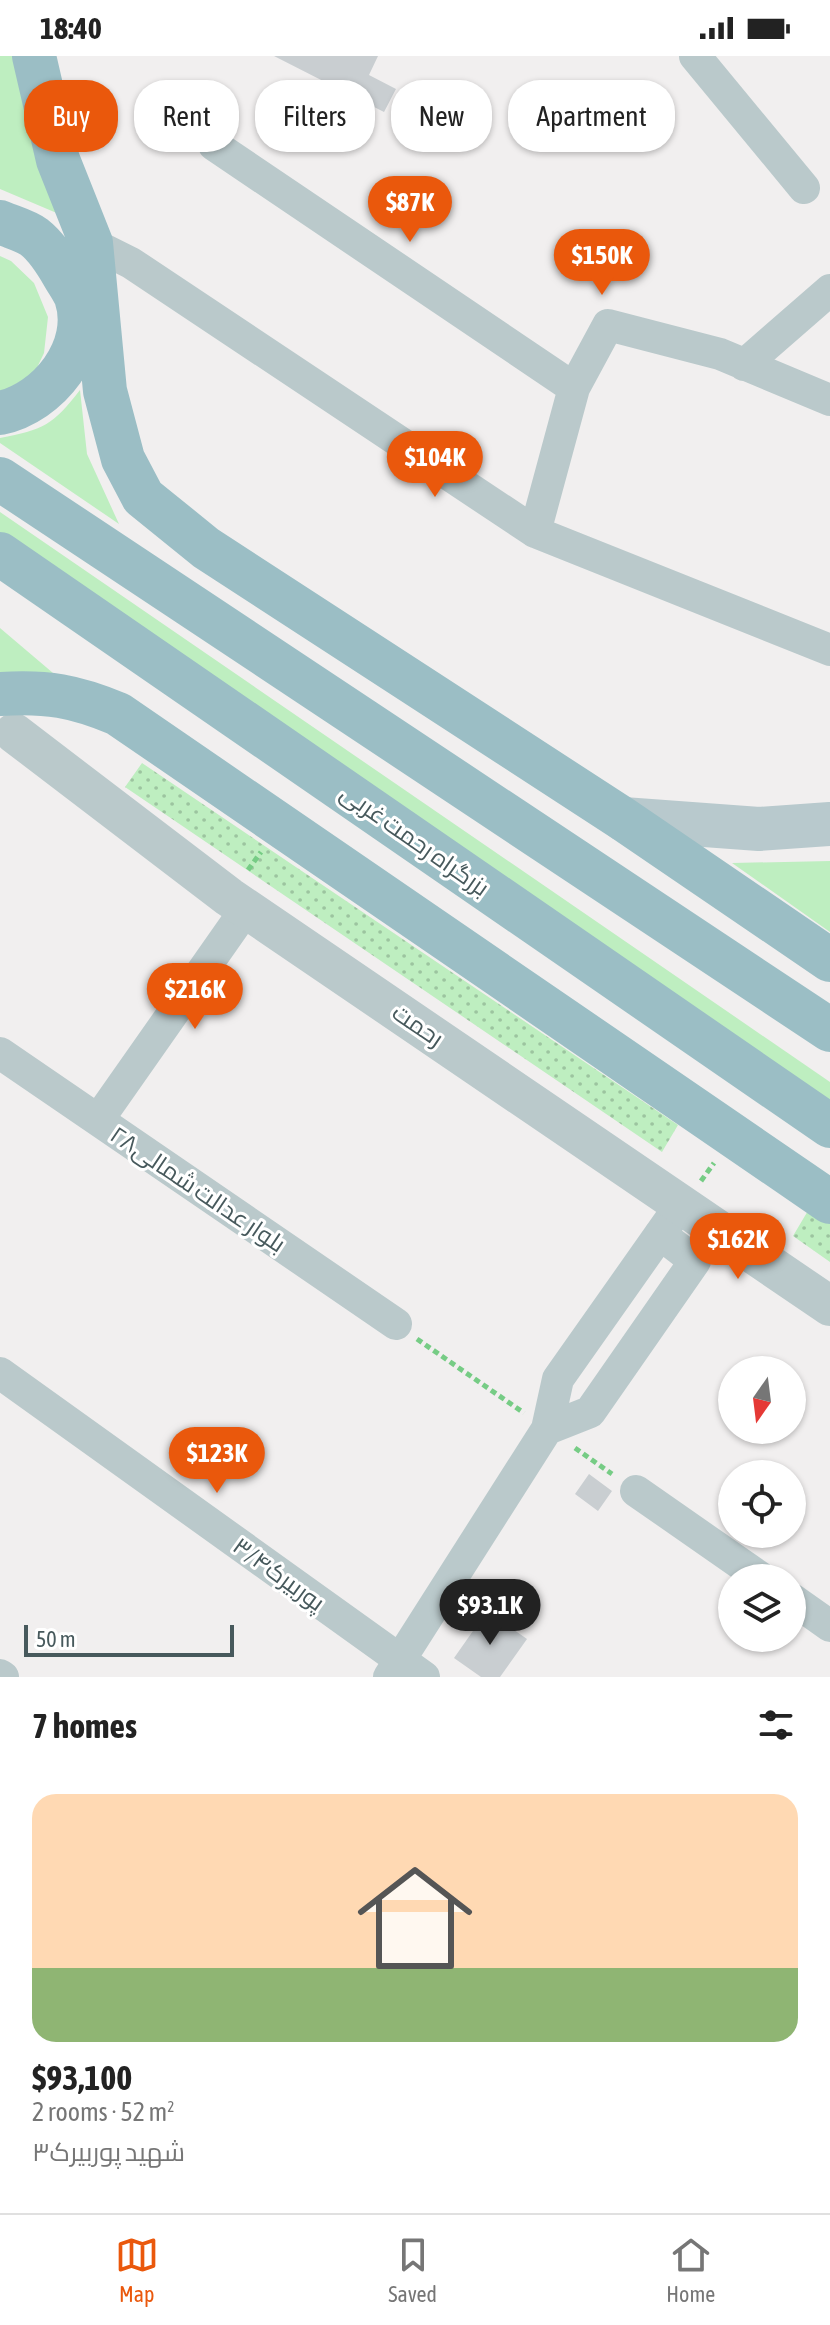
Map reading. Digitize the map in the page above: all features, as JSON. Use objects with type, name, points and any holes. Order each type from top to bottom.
[{"type":"highway","points":[[34,56],[58,160],[91,243],[105,391],[123,459],[143,497],[206,548],[623,819],[830,960]]},
{"type":"highway","points":[[0,222],[34,237],[55,258],[76,298],[79,323],[64,369],[49,389],[13,410],[0,413]]},
{"type":"highway","points":[[0,479],[830,1030]]},
{"type":"highway","name":"بزرگراه رحمت غربی","points":[[0,554],[830,1126]]},
{"type":"highway","points":[[7,714],[35,692],[83,699],[118,714],[830,1202]]},
{"type":"main road","points":[[623,819],[759,829],[830,824]]},
{"type":"street","points":[[695,56],[804,188]]},
{"type":"street","points":[[224,152],[574,388]]},
{"type":"street","points":[[91,243],[131,263],[535,532],[830,650]]},
{"type":"street","points":[[744,365],[830,290]]},
{"type":"street","points":[[535,532],[574,388],[608,325],[720,354],[830,400]]},
{"type":"street","name":"رحمت","points":[[7,714],[237,903],[671,1219],[830,1306]]},
{"type":"street","points":[[98,1120],[237,903]]},
{"type":"street","name":"بلوار عدالت شمالی۲۸","points":[[0,1053],[396,1324]]},
{"type":"street","points":[[405,1672],[547,1429],[558,1379],[671,1219],[695,1261],[590,1412],[547,1429]]},
{"type":"street","name":"پوربیرک۳/۴","points":[[0,1373],[405,1672]]},
{"type":"street","points":[[636,1491],[741,1564]]},
{"type":"street","points":[[806,1609],[830,1626]]},
{"type":"path","points":[[237,903],[280,825]]},
{"type":"path","points":[[396,1324],[636,1491]]},
{"type":"green space","points":[[0,56],[15,56],[24,88],[24,152],[42,152],[59,214],[0,189]]},
{"type":"green space","points":[[0,256],[11,261],[34,283],[48,317],[44,353],[34,374],[0,393]]},
{"type":"green space","points":[[80,390],[87,454],[119,524],[0,443],[0,438],[46,424]]},
{"type":"green space","points":[[0,512],[830,1082],[830,1105],[0,540]]},
{"type":"green space","points":[[0,628],[53,673],[0,679]]},
{"type":"green space","points":[[142,763],[678,1125],[662,1152],[125,787]]},
{"type":"green space","points":[[830,861],[830,932],[732,863]]},
{"type":"green space","points":[[809,1209],[830,1223],[830,1262],[793,1236]]},
{"type":"building","points":[[274,56],[378,56],[369,75],[391,86],[391,99],[384,112],[375,107],[375,80],[321,80]]},
{"type":"building","points":[[589,1474],[612,1491],[598,1511],[575,1494]]},
{"type":"building","points":[[487,1611],[527,1639],[500,1677],[481,1677],[454,1658]]}]
